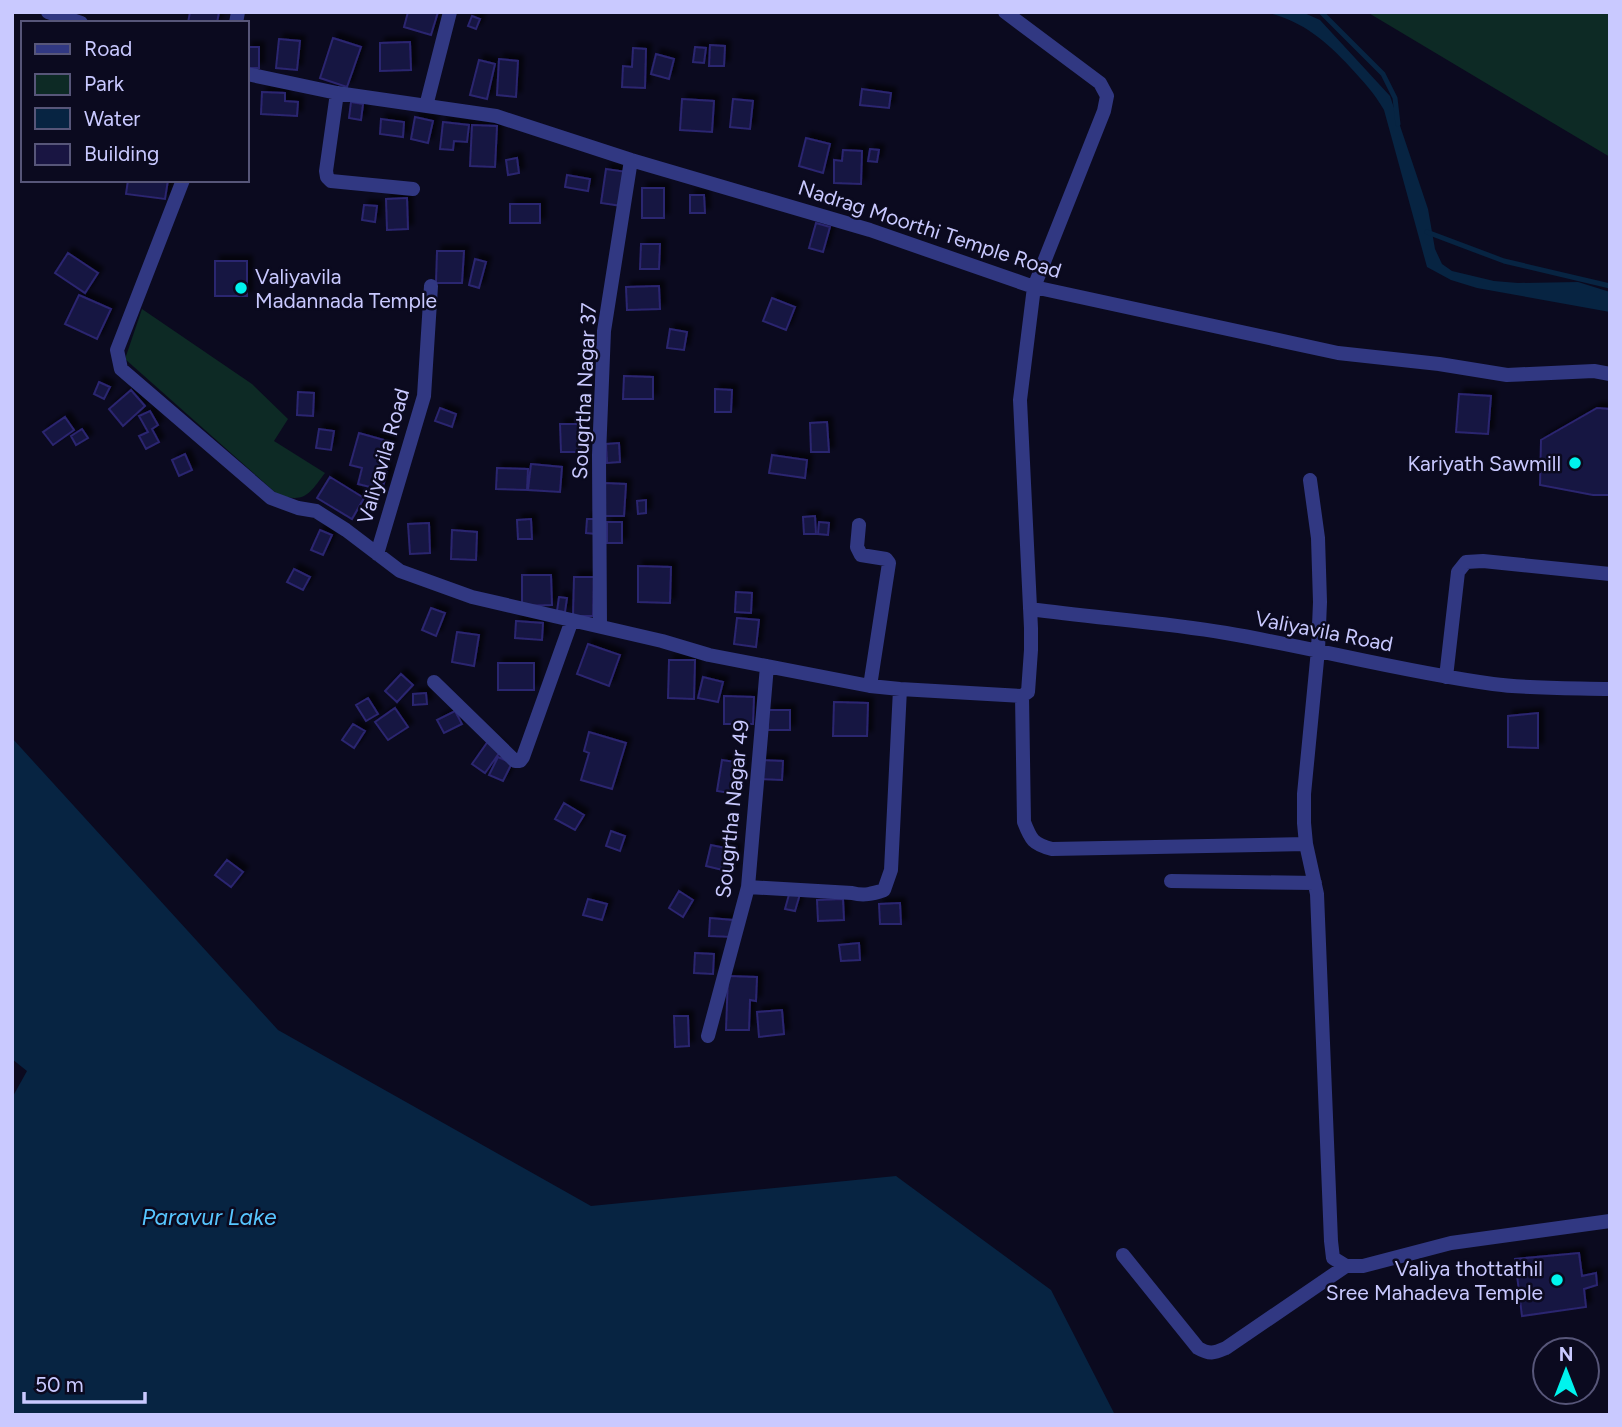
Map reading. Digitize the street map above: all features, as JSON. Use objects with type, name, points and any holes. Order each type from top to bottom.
[{"type":"street","points":[[48,12],[76,18]]},
{"type":"street","points":[[426,106],[450,12]]},
{"type":"street","points":[[182,182],[117,350],[121,369],[271,498],[298,508],[316,511],[400,571],[472,597],[662,641],[709,655],[870,685],[1022,696],[1028,692],[1031,650],[1020,400],[1034,287],[1104,111],[1107,96],[1100,83],[1005,12]]},
{"type":"street","name":"Nadrag Moorthi Temple Road","points":[[248,74],[337,93],[496,116],[631,160],[870,230],[1034,287],[1338,353],[1439,364],[1507,375],[1594,371],[1610,374]]},
{"type":"street","points":[[337,93],[327,177],[331,181],[413,189]]},
{"type":"street","name":"Sougrtha Nagar 37","points":[[600,626],[599,455],[604,331],[631,160]]},
{"type":"street","name":"Valiyavila Road","points":[[377,554],[424,396],[431,286]]},
{"type":"street","points":[[1310,480],[1318,538],[1320,602],[1304,794],[1306,844],[1317,894],[1333,1258],[1346,1266],[1363,1266],[1451,1243],[1610,1221]]},
{"type":"street","points":[[859,525],[857,547],[861,555],[886,559],[890,563],[870,685]]},
{"type":"street","points":[[1446,677],[1458,572],[1466,562],[1483,561],[1610,574]]},
{"type":"street","name":"Valiyavila Road","points":[[1030,609],[1164,623],[1229,633],[1497,685],[1610,689]]},
{"type":"street","points":[[434,682],[515,761],[520,761],[572,620]]},
{"type":"street","name":"Sougrtha Nagar 49","points":[[708,1036],[748,887],[767,666]]},
{"type":"street","points":[[748,887],[861,895],[884,890],[891,870],[900,689]]},
{"type":"street","points":[[1022,696],[1024,821],[1030,838],[1040,846],[1052,849],[1306,844]]},
{"type":"street","points":[[1171,881],[1315,883]]},
{"type":"street","points":[[1123,1255],[1198,1348],[1206,1353],[1226,1348],[1346,1266]]},
{"type":"green space","points":[[1367,12],[1610,12],[1610,157]]},
{"type":"green space","points":[[142,309],[252,384],[288,419],[274,441],[325,473],[310,492],[294,498],[277,494],[125,359]]},
{"type":"water","points":[[1264,12],[1302,12],[1320,20],[1390,96],[1428,209],[1435,249],[1442,264],[1452,271],[1494,281],[1578,282],[1610,292],[1610,312],[1477,288],[1451,280],[1427,267],[1384,110],[1355,72],[1322,40],[1289,20]]},
{"type":"water","name":"Paravur Lake","points":[[12,738],[278,1030],[591,1206],[896,1176],[1051,1290],[1115,1415],[12,1415],[12,1098],[27,1071],[12,1059]]},
{"type":"building","points":[[190,12],[219,12],[217,21],[188,21]]},
{"type":"building","points":[[408,12],[438,12],[431,35],[404,27]]},
{"type":"building","points":[[472,16],[480,19],[476,29],[468,26]]},
{"type":"building","points":[[333,38],[361,47],[347,87],[320,78]]},
{"type":"building","points":[[279,39],[300,41],[297,70],[276,68]]},
{"type":"building","points":[[410,42],[411,70],[380,71],[380,43]]},
{"type":"building","points":[[710,45],[725,46],[724,66],[709,66]]},
{"type":"building","points":[[248,47],[259,47],[259,68],[248,68]]},
{"type":"building","points":[[695,47],[706,48],[704,63],[693,62]]},
{"type":"building","points":[[633,48],[646,49],[645,88],[622,87],[623,66],[632,67]]},
{"type":"building","points":[[656,54],[674,59],[669,79],[651,74]]},
{"type":"building","points":[[499,59],[518,61],[516,97],[497,95]]},
{"type":"building","points":[[479,60],[495,64],[487,99],[470,95]]},
{"type":"building","points":[[862,89],[891,93],[889,108],[860,105]]},
{"type":"building","points":[[262,92],[285,93],[285,101],[298,102],[297,116],[261,114]]},
{"type":"building","points":[[682,99],[714,101],[712,132],[680,130]]},
{"type":"building","points":[[733,99],[753,101],[750,129],[730,127]]},
{"type":"building","points":[[351,102],[363,104],[361,120],[349,118]]},
{"type":"building","points":[[415,117],[433,121],[428,143],[411,139]]},
{"type":"building","points":[[381,119],[404,122],[403,137],[380,134]]},
{"type":"building","points":[[443,122],[469,125],[467,142],[454,141],[453,150],[440,149]]},
{"type":"building","points":[[472,125],[497,126],[495,167],[470,166]]},
{"type":"building","points":[[806,138],[830,144],[823,173],[799,166]]},
{"type":"building","points":[[870,149],[879,150],[877,162],[868,161]]},
{"type":"building","points":[[843,150],[862,151],[861,184],[834,183],[834,160],[842,161]]},
{"type":"building","points":[[517,158],[519,173],[508,175],[506,160]]},
{"type":"building","points":[[606,169],[627,172],[622,206],[601,203]]},
{"type":"building","points":[[567,175],[590,179],[588,191],[565,187]]},
{"type":"building","points":[[128,182],[168,182],[165,199],[126,194]]},
{"type":"building","points":[[642,188],[664,188],[664,218],[642,218]]},
{"type":"building","points":[[690,195],[704,195],[705,213],[690,213]]},
{"type":"building","points":[[407,198],[408,229],[387,230],[386,199]]},
{"type":"building","points":[[510,204],[540,204],[540,223],[510,223]]},
{"type":"building","points":[[364,205],[377,206],[375,222],[362,220]]},
{"type":"building","points":[[816,223],[830,227],[823,252],[809,248]]},
{"type":"building","points":[[641,244],[660,244],[659,269],[640,269]]},
{"type":"building","points":[[437,251],[464,251],[462,283],[436,283]]},
{"type":"building","points":[[68,253],[98,273],[85,293],[55,273]]},
{"type":"building","points":[[475,259],[486,262],[479,288],[469,285]]},
{"type":"building","points":[[215,261],[247,261],[247,296],[215,296]]},
{"type":"building","points":[[659,286],[660,309],[627,310],[626,287]]},
{"type":"building","points":[[79,295],[111,309],[97,339],[65,324]]},
{"type":"building","points":[[772,298],[795,307],[786,330],[763,321]]},
{"type":"building","points":[[670,329],[687,332],[684,350],[667,348]]},
{"type":"building","points":[[624,376],[653,377],[653,399],[623,399]]},
{"type":"building","points":[[99,382],[110,387],[104,399],[94,394]]},
{"type":"building","points":[[715,389],[732,390],[731,412],[715,412]]},
{"type":"building","points":[[131,390],[145,406],[123,426],[109,409]]},
{"type":"building","points":[[298,392],[314,393],[313,416],[297,415]]},
{"type":"building","points":[[1459,394],[1491,396],[1488,434],[1456,432]]},
{"type":"building","points":[[440,408],[456,414],[452,427],[435,421]]},
{"type":"building","name":"Kariyath Sawmill","points":[[1597,408],[1610,409],[1610,495],[1593,495],[1540,485],[1541,440]]},
{"type":"building","points":[[150,411],[158,425],[152,429],[159,442],[146,449],[139,436],[148,432],[139,416]]},
{"type":"building","points":[[65,417],[74,430],[53,445],[43,432]]},
{"type":"building","points":[[827,422],[829,452],[811,452],[810,423]]},
{"type":"building","points":[[560,424],[580,424],[581,452],[561,452]]},
{"type":"building","points":[[82,429],[88,438],[76,445],[71,436]]},
{"type":"building","points":[[319,429],[334,431],[331,450],[316,448]]},
{"type":"building","points":[[359,433],[391,442],[382,490],[358,484],[362,468],[350,465]]},
{"type":"building","points":[[619,443],[620,462],[607,463],[606,444]]},
{"type":"building","points":[[185,454],[192,470],[179,476],[172,460]]},
{"type":"building","points":[[772,455],[807,460],[805,478],[769,473]]},
{"type":"building","points":[[531,464],[562,467],[560,492],[528,490]]},
{"type":"building","points":[[497,468],[528,469],[527,490],[496,489]]},
{"type":"building","points":[[330,477],[364,498],[352,519],[317,498]]},
{"type":"building","points":[[604,483],[626,484],[624,516],[603,516]]},
{"type":"building","points":[[646,500],[646,513],[638,514],[637,501]]},
{"type":"building","points":[[815,516],[816,534],[804,534],[803,517]]},
{"type":"building","points":[[531,519],[532,539],[518,539],[517,520]]},
{"type":"building","points":[[587,519],[596,519],[596,534],[586,533]]},
{"type":"building","points":[[607,522],[622,522],[622,543],[607,543]]},
{"type":"building","points":[[819,522],[829,523],[828,535],[818,534]]},
{"type":"building","points":[[429,523],[430,553],[410,554],[408,524]]},
{"type":"building","points":[[320,530],[332,535],[323,555],[311,550]]},
{"type":"building","points":[[452,530],[477,532],[476,560],[451,559]]},
{"type":"building","points":[[638,566],[671,567],[670,603],[638,602]]},
{"type":"building","points":[[294,569],[310,577],[303,590],[287,582]]},
{"type":"building","points":[[522,575],[551,575],[552,605],[522,606]]},
{"type":"building","points":[[574,577],[594,577],[593,616],[573,616]]},
{"type":"building","points":[[736,592],[752,593],[751,613],[735,612]]},
{"type":"building","points":[[559,597],[567,598],[565,612],[557,611]]},
{"type":"building","points":[[431,608],[445,613],[436,636],[422,630]]},
{"type":"building","points":[[737,618],[759,620],[756,647],[734,644]]},
{"type":"building","points":[[516,621],[543,623],[542,640],[515,638]]},
{"type":"building","points":[[457,632],[479,635],[474,666],[452,662]]},
{"type":"building","points":[[588,644],[620,655],[609,686],[577,674]]},
{"type":"building","points":[[669,660],[695,660],[694,699],[668,698]]},
{"type":"building","points":[[498,663],[534,663],[534,690],[498,690]]},
{"type":"building","points":[[401,674],[413,685],[397,702],[385,691]]},
{"type":"building","points":[[703,677],[723,682],[718,702],[698,698]]},
{"type":"building","points":[[426,693],[427,704],[413,705],[413,694]]},
{"type":"building","points":[[724,696],[754,697],[753,724],[724,724]]},
{"type":"building","points":[[368,698],[378,714],[366,721],[356,705]]},
{"type":"building","points":[[834,702],[868,703],[867,736],[833,736]]},
{"type":"building","points":[[395,708],[408,727],[388,740],[375,722]]},
{"type":"building","points":[[768,710],[790,710],[790,730],[768,730]]},
{"type":"building","points":[[455,711],[462,724],[444,733],[437,720]]},
{"type":"building","points":[[1538,713],[1538,748],[1508,747],[1508,716]]},
{"type":"building","points":[[353,724],[365,731],[354,748],[342,740]]},
{"type":"building","points":[[589,732],[626,743],[612,789],[581,780],[589,753],[584,751]]},
{"type":"building","points":[[489,740],[502,749],[485,773],[472,764]]},
{"type":"building","points":[[498,757],[512,763],[503,781],[489,775]]},
{"type":"building","points":[[722,760],[742,763],[737,794],[717,791]]},
{"type":"building","points":[[760,760],[783,761],[782,780],[759,779]]},
{"type":"building","points":[[564,803],[584,815],[575,830],[555,819]]},
{"type":"building","points":[[611,831],[625,836],[620,851],[606,846]]},
{"type":"building","points":[[711,845],[735,850],[731,872],[706,866]]},
{"type":"building","points":[[227,860],[243,872],[231,887],[215,875]]},
{"type":"building","points":[[679,891],[693,900],[683,917],[669,908]]},
{"type":"building","points":[[790,891],[800,894],[795,911],[785,909]]},
{"type":"building","points":[[588,899],[607,904],[602,920],[583,915]]},
{"type":"building","points":[[843,899],[844,920],[818,921],[817,900]]},
{"type":"building","points":[[900,903],[901,924],[880,924],[879,904]]},
{"type":"building","points":[[710,918],[733,920],[733,937],[709,936]]},
{"type":"building","points":[[859,943],[860,960],[841,961],[839,945]]},
{"type":"building","points":[[695,953],[714,954],[713,974],[694,973]]},
{"type":"building","points":[[728,976],[757,977],[756,1001],[750,1000],[749,1030],[726,1030]]},
{"type":"building","points":[[782,1010],[784,1034],[759,1037],[757,1012]]},
{"type":"building","points":[[674,1016],[688,1016],[689,1046],[675,1047]]},
{"type":"building","name":"Valiya thottathil Sree Mahadeva Temple","points":[[1579,1253],[1582,1276],[1596,1273],[1597,1285],[1584,1289],[1586,1307],[1522,1316],[1515,1259]]},
{"type":"waterway","points":[[1321,12],[1383,74],[1395,98],[1398,124]]},
{"type":"waterway","points":[[1427,232],[1504,261],[1610,286]]},
{"type":"place","name":"Valiyavila Madannada Temple","points":[[241,288]]},
{"type":"place","name":"Kariyath Sawmill","points":[[1575,463]]},
{"type":"place","name":"Valiya thottathil Sree Mahadeva Temple","points":[[1557,1280]]}]
